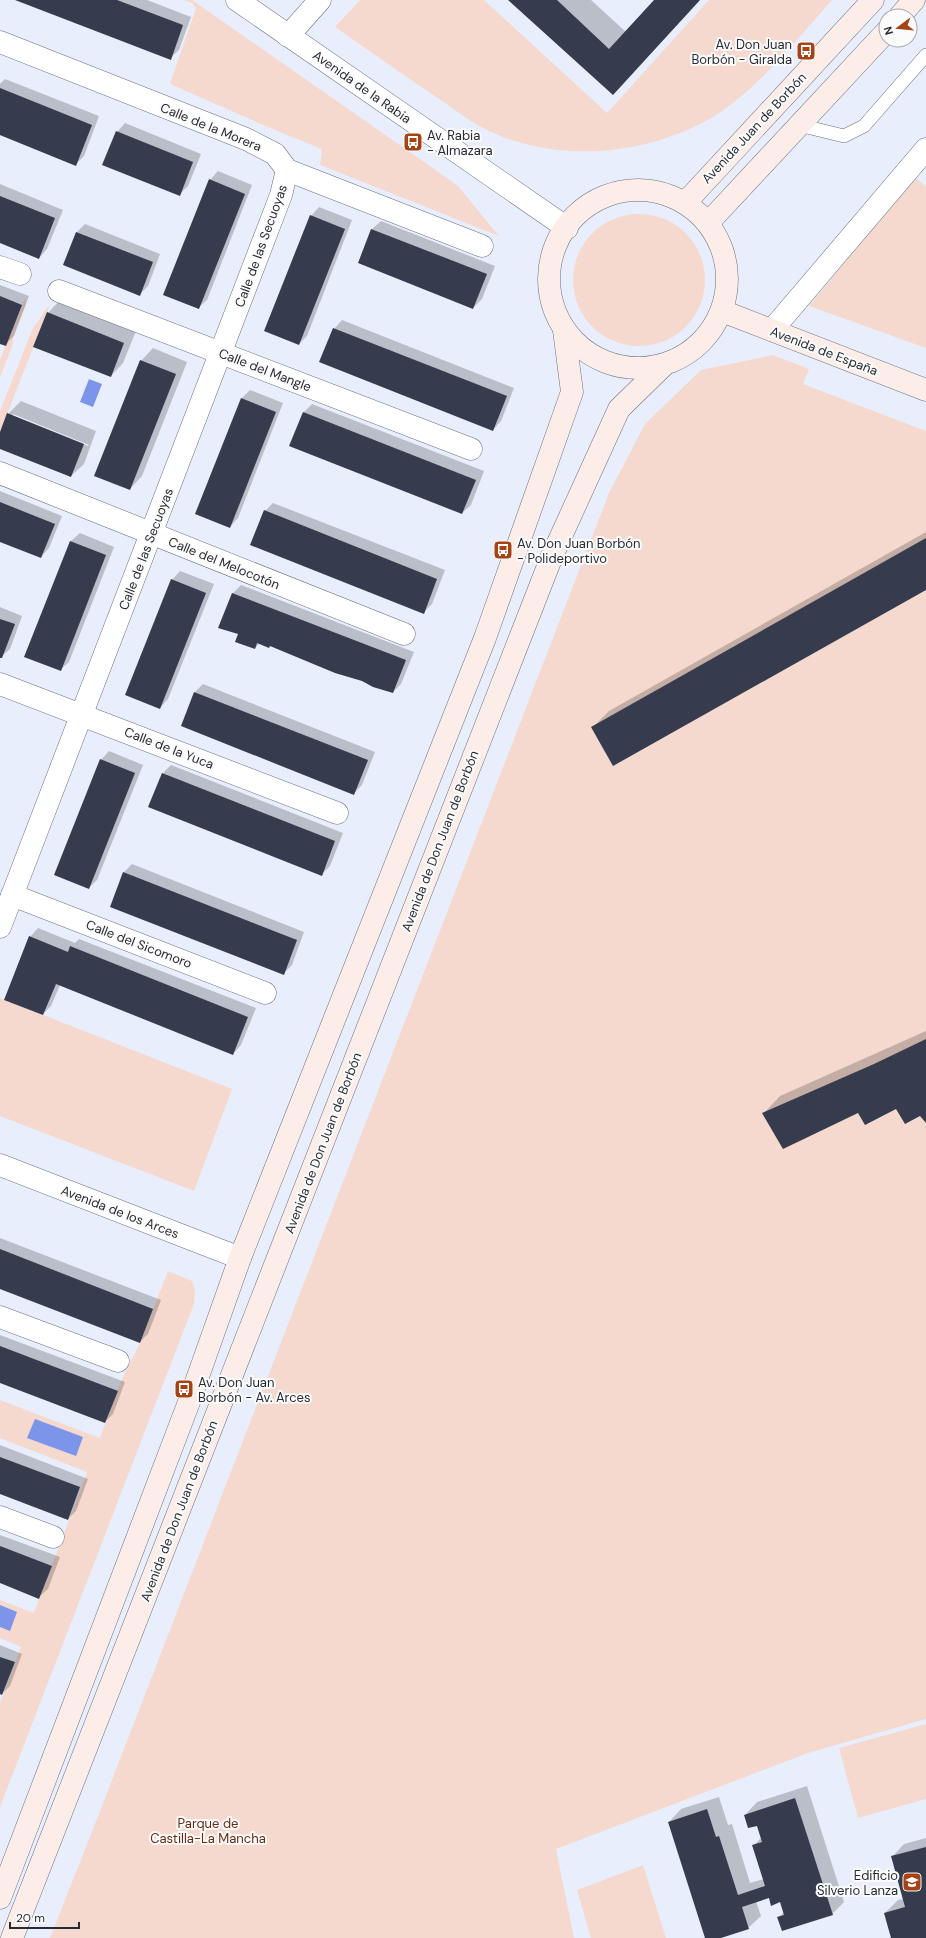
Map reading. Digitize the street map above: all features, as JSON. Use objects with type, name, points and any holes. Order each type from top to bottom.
[{"type":"street","name":"Avenida de la Rabia","points":[[237,0],[567,228]]},
{"type":"street","points":[[288,36],[320,0]]},
{"type":"street","name":"Avenida Juan de Borbón","points":[[685,202],[872,0]]},
{"type":"street","points":[[907,8],[914,0]]},
{"type":"street","points":[[708,223],[878,41]]},
{"type":"street","name":"Calle de la Morera","points":[[0,42],[246,139],[275,154],[287,170]]},
{"type":"street","points":[[772,330],[926,149]]},
{"type":"street","points":[[287,170],[482,246]]},
{"type":"street","name":"Calle de las Secuoyas","points":[[0,926],[80,715],[152,534],[281,195],[287,170]]},
{"type":"street","points":[[0,1898],[189,1402],[240,1258],[485,638],[572,392],[564,330],[551,301],[551,256],[573,217],[597,199],[640,189],[666,194],[685,202],[708,223],[721,246],[726,264],[727,292],[722,311],[704,340],[682,358],[664,365],[633,369],[612,365],[584,351],[564,330]]},
{"type":"street","points":[[0,267],[20,274]]},
{"type":"street","name":"Calle del Mangle","points":[[59,291],[471,449]]},
{"type":"street","name":"Avenida de España","points":[[722,311],[926,390]]},
{"type":"street","name":"Avenida de Don Juan de Borbón","points":[[12,1938],[552,556],[619,409],[664,365]]},
{"type":"street","name":"Calle del Melocotón","points":[[0,473],[404,634]]},
{"type":"street","name":"Calle de la Yuca","points":[[0,684],[337,814]]},
{"type":"street","name":"Calle del Sicomoro","points":[[12,895],[265,993]]},
{"type":"street","name":"Avenida de los Arces","points":[[0,1165],[240,1258]]},
{"type":"street","points":[[0,1317],[118,1361]]},
{"type":"street","points":[[0,1517],[53,1537]]},
{"type":"lane","points":[[799,125],[844,136],[851,134],[864,126],[926,55]]},
{"type":"green space","points":[[184,0],[192,0],[457,185],[499,236],[320,165],[322,149],[170,84],[196,8],[192,3]]},
{"type":"green space","points":[[360,0],[484,0],[607,113],[709,0],[832,0],[750,89],[719,113],[693,128],[664,139],[604,151],[573,151],[543,148],[513,140],[479,126],[335,27]]},
{"type":"green space","points":[[915,177],[926,187],[926,348],[809,306]]},
{"type":"green space","points":[[645,214],[664,219],[676,225],[686,233],[694,243],[700,255],[704,267],[704,293],[700,305],[694,317],[686,327],[676,335],[664,341],[652,345],[633,346],[614,341],[602,335],[592,327],[584,317],[578,305],[574,293],[573,274],[578,255],[584,243],[592,233],[602,225],[614,219],[626,215]]},
{"type":"green space","points":[[25,298],[26,304],[13,336],[13,344],[0,378],[0,360]]},
{"type":"green space","points":[[50,305],[0,432],[0,411],[33,328]]},
{"type":"green space","name":"Parque de Castilla-La Mancha","points":[[773,355],[809,369],[803,384],[926,431],[926,1719],[808,1753],[556,1849],[574,1938],[50,1938],[609,493],[645,424],[701,370]]},
{"type":"green space","points":[[0,998],[232,1089],[194,1191],[0,1116]]},
{"type":"green space","points":[[168,1271],[192,1281],[195,1291],[194,1304],[0,1807],[0,1703],[21,1647],[0,1638],[0,1600],[34,1613],[87,1472],[0,1438],[0,1400],[100,1438],[121,1381],[140,1343]]},
{"type":"green space","points":[[926,1724],[926,1799],[858,1818],[839,1748]]},
{"type":"green space","points":[[643,1865],[666,1938],[591,1938],[577,1890]]},
{"type":"water","points":[[89,379],[102,384],[93,407],[80,402]]},
{"type":"water","points":[[35,1419],[83,1437],[76,1456],[27,1438]]},
{"type":"water","points":[[0,1605],[17,1612],[10,1631],[0,1627]]},
{"type":"building","points":[[15,0],[117,0],[183,25],[171,60]]},
{"type":"building","points":[[508,0],[557,0],[609,49],[654,0],[700,0],[613,95]]},
{"type":"building","points":[[0,88],[92,125],[76,166],[0,135]]},
{"type":"building","points":[[116,131],[193,162],[180,196],[102,165]]},
{"type":"building","points":[[209,179],[245,194],[199,309],[163,295]]},
{"type":"building","points":[[0,196],[55,218],[39,259],[0,243]]},
{"type":"building","points":[[310,215],[345,229],[299,345],[264,331]]},
{"type":"building","points":[[371,229],[487,274],[473,309],[358,263]]},
{"type":"building","points":[[76,232],[153,262],[140,296],[63,265]]},
{"type":"building","points":[[0,296],[22,305],[6,346],[0,344]]},
{"type":"building","points":[[47,312],[124,343],[111,377],[33,347]]},
{"type":"building","points":[[333,328],[507,396],[493,431],[319,362]]},
{"type":"building","points":[[140,360],[176,374],[130,490],[94,476]]},
{"type":"building","points":[[241,398],[276,412],[230,528],[195,514]]},
{"type":"building","points":[[303,412],[476,480],[462,514],[289,446]]},
{"type":"building","points":[[7,413],[84,444],[71,477],[0,449],[0,432]]},
{"type":"building","points":[[0,502],[55,524],[41,558],[0,542]]},
{"type":"building","points":[[264,510],[437,579],[424,614],[250,545]]},
{"type":"building","points":[[926,538],[926,590],[613,766],[591,727]]},
{"type":"building","points":[[70,541],[106,555],[61,671],[24,657]]},
{"type":"building","points":[[171,579],[206,593],[160,709],[125,695]]},
{"type":"building","points":[[232,593],[406,660],[393,693],[373,687],[362,681],[335,673],[270,646],[269,648],[257,643],[255,649],[235,642],[238,634],[218,628]]},
{"type":"building","points":[[0,619],[15,624],[2,658],[0,658]]},
{"type":"building","points":[[194,692],[368,760],[354,795],[181,726]]},
{"type":"building","points":[[100,759],[135,773],[89,889],[54,875]]},
{"type":"building","points":[[162,773],[335,841],[322,876],[148,807]]},
{"type":"building","points":[[123,872],[297,940],[284,975],[110,907]]},
{"type":"building","points":[[29,936],[68,952],[70,946],[248,1017],[233,1055],[56,984],[43,1015],[4,1000]]},
{"type":"building","points":[[926,1039],[926,1123],[920,1116],[905,1124],[896,1109],[865,1125],[858,1113],[783,1149],[762,1113],[874,1064]]},
{"type":"building","points":[[0,1249],[153,1309],[140,1343],[0,1289]]},
{"type":"building","points":[[0,1346],[118,1391],[105,1423],[0,1383]]},
{"type":"building","points":[[0,1457],[80,1487],[68,1520],[0,1494]]},
{"type":"building","points":[[0,1546],[52,1566],[39,1599],[0,1583]]},
{"type":"building","points":[[0,1657],[15,1662],[2,1695],[0,1694]]},
{"type":"building","points":[[795,1798],[833,1915],[782,1931],[777,1917],[784,1915],[780,1902],[771,1906],[769,1898],[742,1907],[749,1929],[721,1938],[705,1938],[668,1822],[707,1809],[716,1837],[719,1836],[738,1895],[765,1886],[752,1845],[762,1842],[757,1826],[748,1828],[744,1815]]},
{"type":"building","name":"Edificio Silverio Lanza","points":[[926,1847],[926,1938],[891,1938],[884,1913],[905,1907],[891,1856]]},
{"type":"place","name":"Av. Don Juan Borbón - Giralda","points":[[806,51]]},
{"type":"place","name":"Av. Rabia - Almazara","points":[[413,142]]},
{"type":"place","name":"Av. Don Juan Borbón - Polideportivo","points":[[503,550]]},
{"type":"place","name":"Av. Don Juan Borbón - Av. Arces","points":[[184,1389]]},
{"type":"place","name":"Edificio Silverio Lanza","points":[[912,1882]]}]
